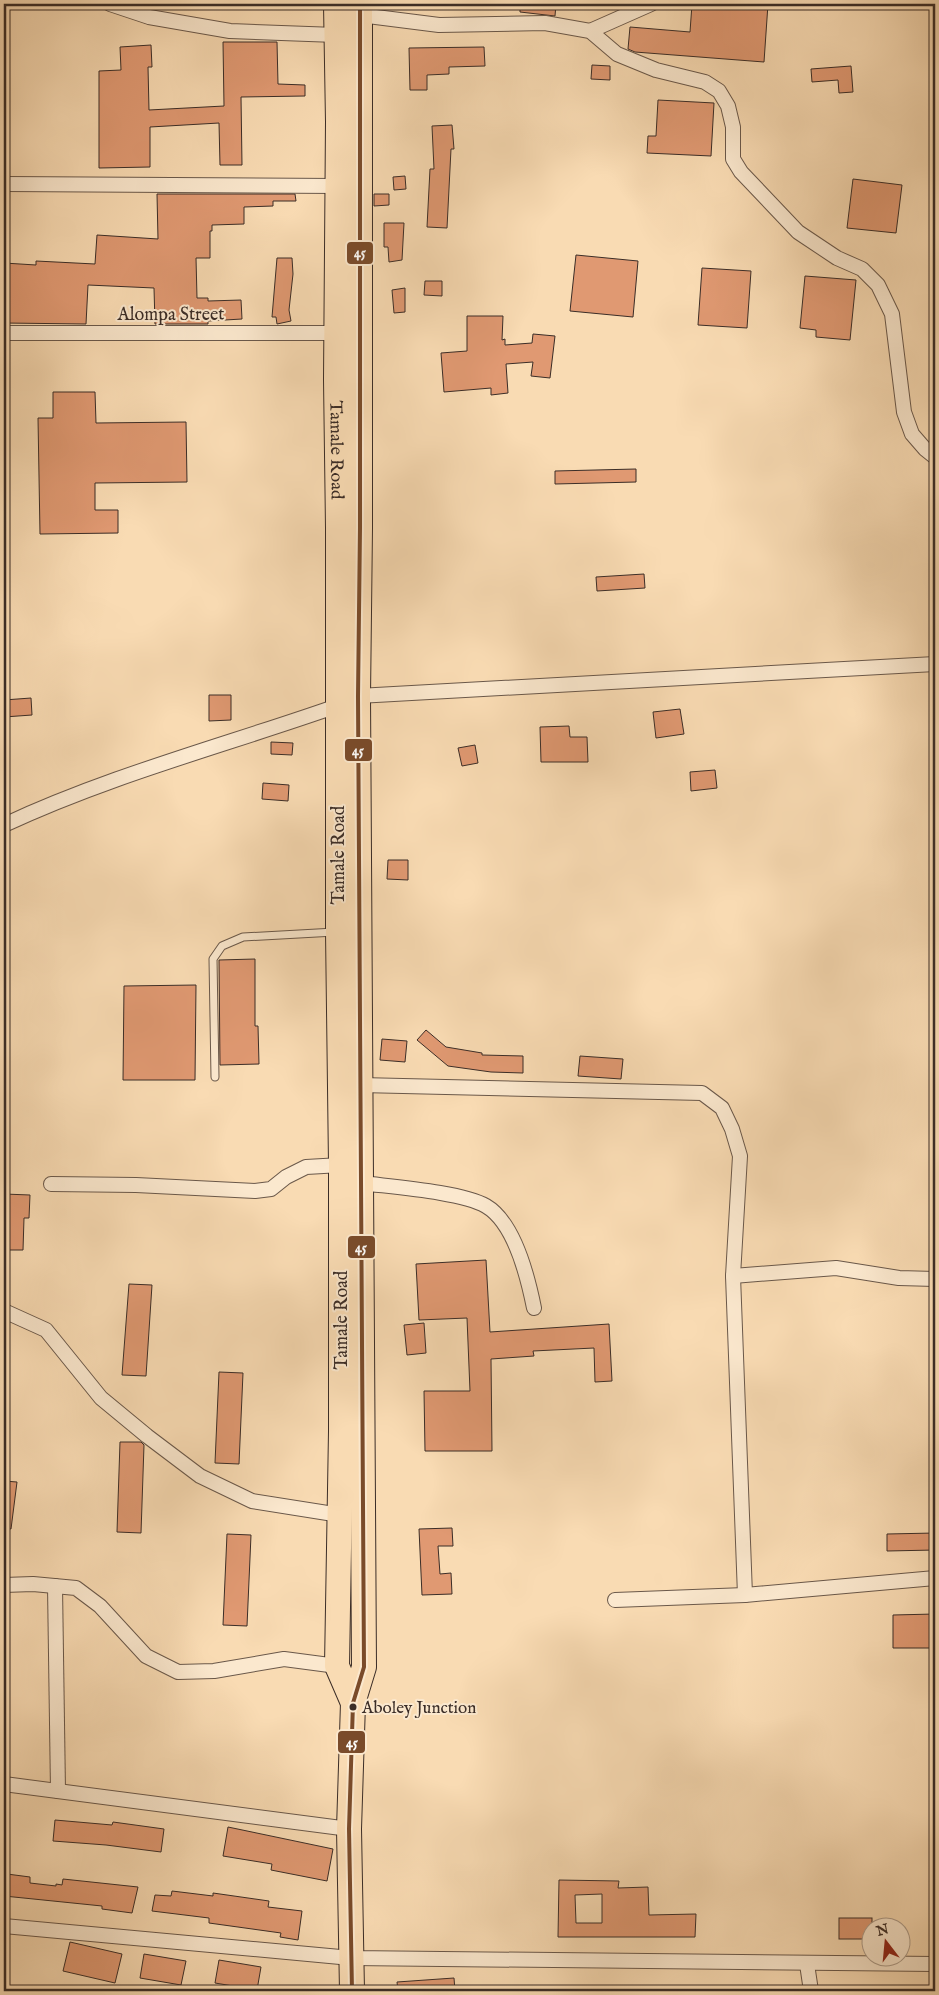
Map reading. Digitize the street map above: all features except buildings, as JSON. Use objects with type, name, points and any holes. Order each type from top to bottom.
[{"type":"highway","name":"Tamale Road","points":[[336,4],[338,333],[336,387],[349,528]]},
{"type":"highway","name":"Tamale Road","points":[[353,1703],[337,1666],[349,528],[360,9]]},
{"type":"highway","name":"Tamale Road","points":[[345,946],[360,1085],[362,1183],[364,1667],[353,1703],[349,1829],[352,1991]]},
{"type":"street","points":[[110,4],[149,17],[230,31],[336,35]]},
{"type":"street","points":[[590,32],[651,4]]},
{"type":"street","points":[[360,9],[438,24],[545,23],[590,32],[618,54],[656,70],[705,82],[719,92],[728,106],[734,127],[733,159],[741,172],[798,232],[837,258],[862,269],[878,285],[892,314],[904,412],[912,434],[935,457]]},
{"type":"street","points":[[4,184],[337,186]]},
{"type":"street","name":"Alompa Street","points":[[4,333],[338,333]]},
{"type":"street","points":[[4,825],[43,806],[137,772],[238,740],[348,701],[935,664]]},
{"type":"street","points":[[360,1085],[702,1094],[722,1108],[732,1129],[740,1156],[733,1276],[745,1595]]},
{"type":"street","points":[[51,1184],[136,1185],[255,1191],[271,1189],[286,1177],[306,1167],[341,1165]]},
{"type":"street","points":[[362,1183],[466,1198],[487,1206],[507,1228],[527,1275],[534,1308]]},
{"type":"street","points":[[733,1276],[836,1268],[899,1278],[935,1279]]},
{"type":"street","points":[[4,1311],[46,1330],[101,1398],[200,1476],[252,1501],[340,1515]]},
{"type":"street","points":[[615,1600],[745,1595],[935,1578]]},
{"type":"street","points":[[4,1585],[33,1584],[76,1588],[100,1606],[146,1656],[178,1672],[214,1671],[284,1659],[337,1666]]},
{"type":"street","points":[[55,1586],[58,1791]]},
{"type":"street","points":[[4,1784],[349,1829]]},
{"type":"street","points":[[4,1926],[351,1958],[935,1964]]},
{"type":"street","points":[[807,1964],[811,1991]]},
{"type":"lane","points":[[215,1077],[213,959],[222,946],[243,937],[345,946]]},
{"type":"transit line","name":"45","points":[[352,1991],[349,1829],[353,1703],[364,1667],[358,696],[360,528],[360,4]]},
{"type":"place","name":"Aboley Junction","points":[[353,1707]]}]
